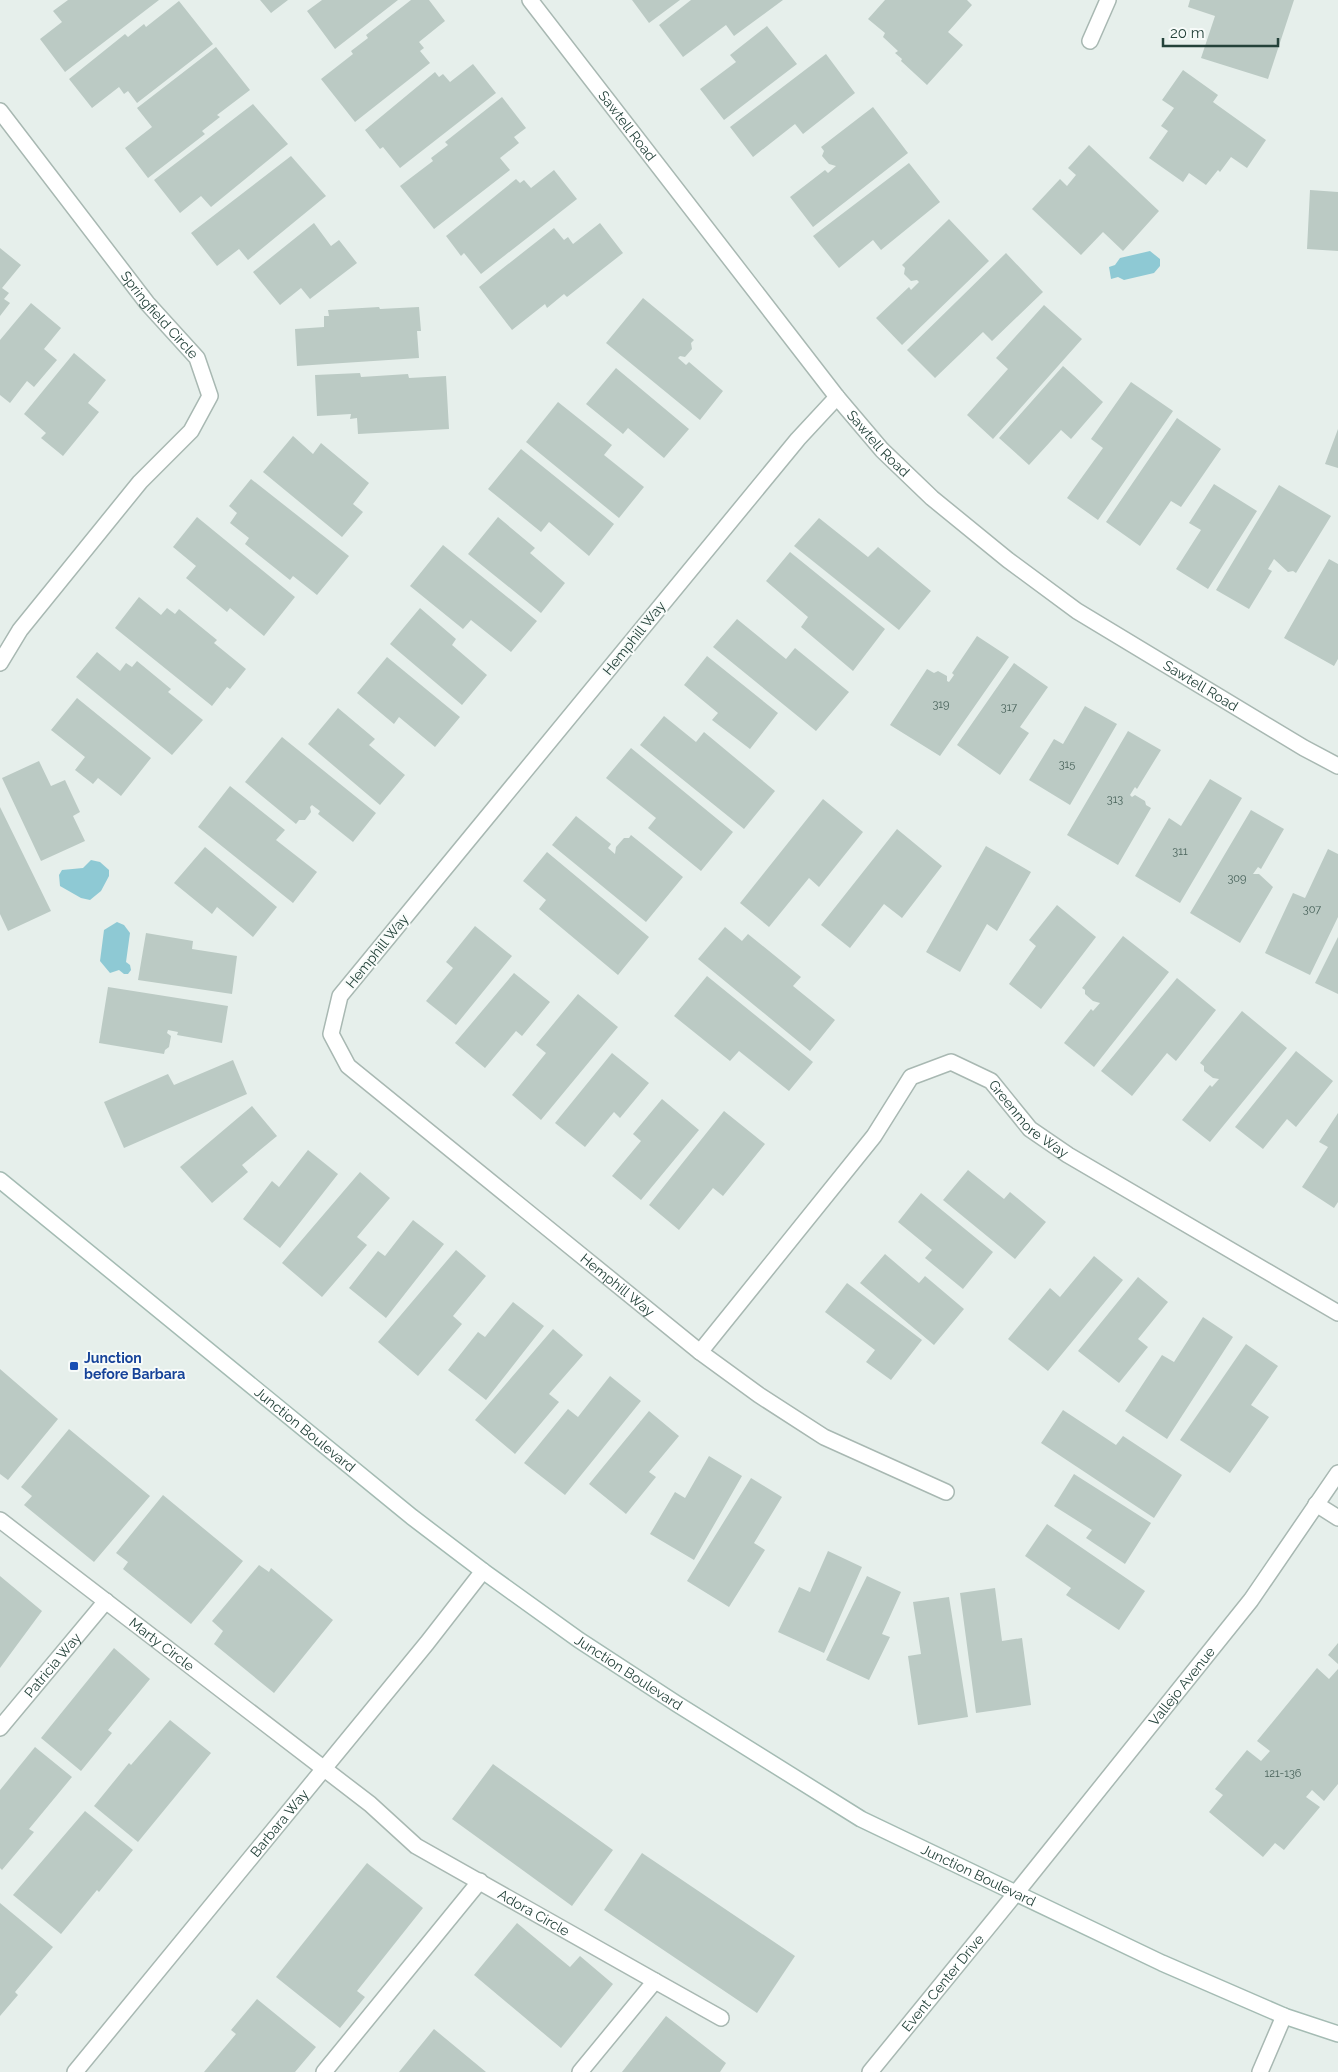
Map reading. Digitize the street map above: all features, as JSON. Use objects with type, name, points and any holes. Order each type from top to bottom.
[{"type":"street","name":"Sawtell Road","points":[[530,0],[837,397],[882,450],[932,498],[1008,560],[1077,611],[1304,748],[1338,766]]},
{"type":"street","points":[[1090,41],[1108,0]]},
{"type":"street","name":"Springfield Circle","points":[[0,112],[147,303],[197,358],[210,396],[191,431],[134,490],[20,630],[0,663]]},
{"type":"street","name":"Hemphill Way","points":[[837,397],[798,439],[340,996],[331,1034],[348,1066],[700,1352],[759,1395],[824,1437],[946,1492]]},
{"type":"street","name":"Greenmore Way","points":[[700,1352],[874,1136],[911,1077],[951,1062],[991,1081],[1030,1129],[1068,1155],[1338,1313]]},
{"type":"street","name":"Junction Boulevard","points":[[0,1180],[412,1517],[483,1571],[580,1640],[861,1819],[1162,1963],[1284,2016],[1338,2034]]},
{"type":"street","name":"Vallejo Avenue","points":[[1016,1893],[1251,1600],[1338,1473]]},
{"type":"street","points":[[1316,1504],[1338,1518]]},
{"type":"street","name":"Marty Circle","points":[[0,1520],[266,1723],[322,1769]]},
{"type":"street","name":"Barbara Way","points":[[75,2072],[429,1640],[483,1571]]},
{"type":"street","name":"Patricia Way","points":[[0,1728],[106,1601]]},
{"type":"street","name":"Adora Circle","points":[[322,1769],[370,1804],[416,1846],[721,2018]]},
{"type":"street","points":[[324,2072],[480,1881]]},
{"type":"street","name":"Event Center Drive","points":[[870,2072],[1016,1893]]},
{"type":"street","points":[[580,2072],[654,1981]]},
{"type":"street","points":[[1260,2072],[1284,2016]]},
{"type":"water","points":[[1150,251],[1160,259],[1160,266],[1154,273],[1124,280],[1118,277],[1111,279],[1109,267],[1115,265],[1120,258]]},
{"type":"water","points":[[91,860],[100,862],[109,870],[109,876],[101,891],[90,900],[81,898],[60,886],[59,875],[62,870],[83,868]]},
{"type":"water","points":[[117,922],[124,925],[130,933],[126,962],[130,965],[131,970],[128,974],[124,974],[119,970],[110,973],[100,961],[104,930]]},
{"type":"building","points":[[68,0],[159,0],[65,72],[40,39],[62,22],[53,11]]},
{"type":"building","points":[[260,0],[288,0],[271,13]]},
{"type":"building","points":[[322,0],[398,0],[335,49],[307,11]]},
{"type":"building","points":[[411,0],[429,0],[445,21],[419,42],[424,48],[420,51],[430,63],[355,122],[321,79],[353,54],[351,51],[368,38],[366,35]]},
{"type":"building","points":[[632,0],[680,0],[649,23]]},
{"type":"building","points":[[691,0],[783,0],[734,36],[726,25],[683,57],[659,25]]},
{"type":"building","points":[[885,0],[967,0],[972,5],[948,32],[963,45],[927,85],[901,61],[902,59],[895,53],[898,51],[883,37],[885,33],[868,19]]},
{"type":"building","points":[[1190,0],[1294,0],[1268,79],[1201,58],[1215,16],[1188,7]]},
{"type":"building","points":[[179,1],[213,44],[137,103],[128,91],[124,94],[119,87],[92,108],[69,79],[125,34],[128,37],[144,24],[146,27]]},
{"type":"building","points":[[767,26],[797,64],[724,120],[700,89],[736,62],[730,55]]},
{"type":"building","points":[[216,47],[250,90],[217,115],[220,117],[202,131],[205,134],[148,178],[125,148],[152,127],[137,108]]},
{"type":"building","points":[[826,54],[855,93],[803,134],[795,124],[753,157],[730,127]]},
{"type":"building","points":[[473,64],[496,93],[400,168],[383,147],[380,149],[365,130],[435,72],[439,77],[443,74],[450,82]]},
{"type":"building","points":[[1183,70],[1218,95],[1213,102],[1266,140],[1247,168],[1231,157],[1220,172],[1218,170],[1206,185],[1189,173],[1183,182],[1149,158],[1168,131],[1161,126],[1174,108],[1162,100]]},
{"type":"building","points":[[502,97],[526,128],[514,137],[519,143],[500,158],[510,170],[434,229],[400,186],[433,161],[431,158],[448,145],[445,142]]},
{"type":"building","points":[[253,104],[288,144],[211,207],[201,196],[180,213],[154,180]]},
{"type":"building","points":[[873,107],[908,153],[813,227],[790,197],[825,170],[828,173],[836,166],[829,164],[822,156],[824,151],[821,147]]},
{"type":"building","points":[[1089,145],[1159,211],[1123,251],[1103,232],[1081,255],[1032,209],[1060,179],[1067,186],[1076,175],[1068,168]]},
{"type":"building","points":[[291,156],[326,196],[248,260],[239,249],[217,266],[191,233]]},
{"type":"building","points":[[909,163],[940,202],[881,250],[873,240],[839,268],[813,236]]},
{"type":"building","points":[[554,170],[577,199],[481,274],[464,253],[461,256],[446,236],[516,179],[520,183],[524,180],[531,188]]},
{"type":"building","points":[[1310,190],[1338,192],[1338,251],[1307,249]]},
{"type":"building","points":[[949,219],[989,261],[902,345],[876,318],[909,287],[911,290],[919,282],[917,280],[911,281],[904,274],[905,268],[902,265]]},
{"type":"building","points":[[314,223],[331,246],[339,240],[357,263],[310,299],[301,288],[280,305],[253,272]]},
{"type":"building","points":[[600,223],[623,253],[567,297],[564,294],[547,308],[545,304],[512,330],[479,287],[554,228],[564,240],[568,237],[573,244]]},
{"type":"building","points":[[0,248],[21,265],[2,288],[9,293],[4,299],[10,303],[0,316]]},
{"type":"building","points":[[1006,253],[1043,292],[992,341],[983,332],[935,378],[907,350]]},
{"type":"building","points":[[643,298],[694,340],[691,343],[692,349],[685,357],[680,356],[678,358],[686,365],[689,362],[723,391],[700,420],[606,343]]},
{"type":"building","points":[[31,303],[61,328],[44,349],[57,360],[34,387],[27,381],[10,403],[0,395],[0,340]]},
{"type":"building","points":[[1044,305],[1082,339],[993,439],[967,415],[1008,369],[996,358]]},
{"type":"building","points":[[379,307],[380,309],[419,307],[421,331],[417,331],[419,358],[297,366],[295,329],[324,327],[324,316],[329,316],[328,310]]},
{"type":"building","points":[[74,353],[106,380],[88,403],[99,412],[63,456],[41,438],[46,433],[24,414]]},
{"type":"building","points":[[1063,366],[1103,402],[1071,439],[1061,430],[1029,465],[999,438]]},
{"type":"building","points":[[616,368],[689,429],[664,458],[628,428],[623,434],[586,404]]},
{"type":"building","points":[[360,373],[361,377],[408,374],[409,378],[446,376],[449,429],[358,434],[357,418],[350,419],[351,414],[317,416],[315,375]]},
{"type":"building","points":[[1131,382],[1173,411],[1098,520],[1067,498],[1103,448],[1091,439]]},
{"type":"building","points":[[558,402],[612,445],[604,455],[644,487],[619,518],[526,442]]},
{"type":"building","points":[[1177,418],[1221,449],[1181,507],[1171,501],[1140,546],[1106,522]]},
{"type":"building","points":[[1338,429],[1338,468],[1325,464]]},
{"type":"building","points":[[293,436],[313,454],[321,443],[369,483],[353,504],[363,512],[342,537],[263,472]]},
{"type":"building","points":[[521,449],[614,524],[589,556],[549,522],[541,532],[488,489]]},
{"type":"building","points":[[251,479],[349,556],[317,595],[293,576],[290,580],[245,544],[249,538],[230,523],[237,513],[229,506]]},
{"type":"building","points":[[1214,484],[1257,511],[1208,589],[1176,569],[1201,530],[1189,523]]},
{"type":"building","points":[[1279,485],[1331,516],[1296,573],[1293,571],[1288,572],[1274,559],[1268,569],[1272,571],[1249,609],[1216,590]]},
{"type":"building","points":[[197,517],[295,597],[264,636],[230,608],[227,612],[186,578],[196,566],[173,547]]},
{"type":"building","points":[[498,517],[535,548],[530,553],[565,583],[541,613],[468,554]]},
{"type":"building","points":[[819,518],[868,557],[878,547],[931,591],[899,630],[794,546]]},
{"type":"building","points":[[443,545],[537,621],[511,652],[471,620],[463,629],[410,586]]},
{"type":"building","points":[[790,552],[885,629],[853,671],[801,627],[808,617],[766,581]]},
{"type":"building","points":[[1329,559],[1338,564],[1338,659],[1334,666],[1284,638]]},
{"type":"building","points":[[139,597],[161,615],[167,608],[175,614],[179,609],[217,640],[214,643],[246,669],[230,689],[227,687],[212,706],[115,628]]},
{"type":"building","points":[[420,608],[456,639],[452,645],[487,675],[462,705],[390,644]]},
{"type":"building","points":[[737,619],[786,659],[795,648],[849,692],[816,731],[713,647]]},
{"type":"building","points":[[977,636],[1009,657],[940,756],[890,725],[927,669],[934,673],[938,671],[947,676],[947,681],[949,682],[954,675],[952,673]]},
{"type":"building","points":[[97,652],[120,671],[126,663],[132,667],[137,661],[171,689],[168,692],[203,720],[172,755],[76,677]]},
{"type":"building","points":[[707,656],[778,713],[750,749],[712,720],[718,713],[684,685]]},
{"type":"building","points":[[387,657],[460,717],[435,747],[399,717],[394,724],[357,693]]},
{"type":"building","points":[[1014,663],[1048,687],[1020,727],[1029,733],[1000,775],[957,745]]},
{"type":"building","points":[[77,698],[151,758],[121,796],[98,778],[93,784],[75,770],[85,757],[51,730]]},
{"type":"building","points":[[1085,706],[1117,724],[1070,805],[1029,780],[1054,739],[1063,744]]},
{"type":"building","points":[[338,708],[375,739],[369,745],[405,775],[380,805],[308,744]]},
{"type":"building","points":[[664,716],[696,742],[704,732],[775,791],[744,829],[640,745]]},
{"type":"building","points":[[1128,731],[1161,750],[1137,789],[1135,787],[1130,795],[1132,797],[1135,795],[1145,801],[1146,805],[1151,808],[1118,865],[1067,835]]},
{"type":"building","points":[[282,737],[376,813],[353,842],[318,814],[320,811],[312,805],[310,807],[311,812],[305,820],[299,820],[296,824],[245,782]]},
{"type":"building","points":[[631,748],[733,832],[701,871],[648,828],[656,818],[606,778]]},
{"type":"building","points":[[39,761],[51,786],[65,780],[80,812],[73,816],[85,841],[41,861],[2,778]]},
{"type":"building","points":[[1210,779],[1242,798],[1180,903],[1135,876],[1169,818],[1181,826]]},
{"type":"building","points":[[230,786],[285,830],[276,840],[317,872],[293,903],[198,827]]},
{"type":"building","points":[[823,799],[863,832],[819,887],[809,878],[769,927],[740,903]]},
{"type":"building","points":[[0,807],[51,911],[8,931],[0,914]]},
{"type":"building","points":[[1251,810],[1284,829],[1261,869],[1258,867],[1253,874],[1259,874],[1273,887],[1240,943],[1190,913]]},
{"type":"building","points":[[576,816],[611,844],[608,848],[615,854],[616,847],[624,838],[629,838],[631,835],[683,877],[646,922],[552,845]]},
{"type":"building","points":[[897,829],[942,866],[902,918],[884,904],[850,948],[821,925]]},
{"type":"building","points":[[986,846],[1031,872],[997,931],[987,924],[960,972],[926,952]]},
{"type":"building","points":[[205,847],[277,907],[253,937],[217,907],[212,914],[174,883]]},
{"type":"building","points":[[1328,849],[1338,854],[1338,917],[1310,975],[1265,953],[1293,893],[1305,898]]},
{"type":"building","points":[[547,852],[649,937],[618,975],[539,909],[546,900],[523,881]]},
{"type":"building","points":[[1057,905],[1096,937],[1041,1009],[1009,984],[1036,946],[1029,940]]},
{"type":"building","points":[[475,926],[512,956],[456,1025],[426,1001],[453,968],[446,962]]},
{"type":"building","points":[[725,927],[742,941],[748,934],[801,977],[793,986],[835,1020],[810,1051],[698,959]]},
{"type":"building","points":[[146,933],[193,941],[192,949],[237,956],[232,994],[138,980]]},
{"type":"building","points":[[1123,936],[1169,972],[1094,1067],[1064,1043],[1091,1009],[1093,1011],[1100,1003],[1093,1001],[1085,994],[1085,990],[1082,988]]},
{"type":"building","points":[[1338,937],[1338,994],[1315,983]]},
{"type":"building","points":[[514,973],[550,1002],[522,1036],[516,1031],[485,1068],[455,1043]]},
{"type":"building","points":[[707,976],[813,1062],[789,1091],[739,1051],[730,1061],[674,1016]]},
{"type":"building","points":[[1177,978],[1216,1010],[1176,1061],[1167,1053],[1132,1096],[1101,1071]]},
{"type":"building","points":[[108,987],[228,1006],[222,1043],[177,1035],[178,1032],[168,1030],[167,1033],[171,1036],[169,1047],[165,1050],[164,1054],[99,1043]]},
{"type":"building","points":[[578,994],[618,1027],[541,1120],[512,1095],[546,1053],[536,1045]]},
{"type":"building","points":[[1242,1011],[1287,1048],[1210,1142],[1182,1120],[1210,1085],[1212,1087],[1219,1079],[1213,1078],[1204,1071],[1204,1066],[1200,1063]]},
{"type":"building","points":[[1296,1051],[1333,1081],[1296,1127],[1287,1119],[1263,1149],[1235,1127]]},
{"type":"building","points":[[612,1053],[649,1083],[620,1118],[614,1112],[585,1147],[555,1123]]},
{"type":"building","points":[[233,1060],[247,1094],[124,1148],[104,1102],[168,1074],[174,1085]]},
{"type":"building","points":[[662,1099],[699,1130],[641,1200],[612,1176],[641,1141],[633,1134]]},
{"type":"building","points":[[252,1106],[277,1136],[242,1165],[248,1172],[212,1203],[180,1167]]},
{"type":"building","points":[[724,1111],[765,1144],[723,1196],[713,1188],[679,1230],[649,1205]]},
{"type":"building","points":[[1338,1113],[1338,1202],[1334,1208],[1302,1187],[1328,1147],[1319,1142]]},
{"type":"building","points":[[308,1150],[338,1174],[280,1248],[243,1219],[272,1181],[279,1187]]},
{"type":"building","points":[[968,1170],[1004,1199],[1010,1192],[1046,1222],[1015,1259],[943,1200]]},
{"type":"building","points":[[360,1172],[390,1198],[357,1237],[367,1245],[322,1297],[282,1263]]},
{"type":"building","points":[[921,1193],[993,1252],[963,1289],[925,1258],[932,1250],[898,1222]]},
{"type":"building","points":[[413,1220],[444,1244],[386,1318],[349,1288],[378,1251],[385,1256]]},
{"type":"building","points":[[456,1250],[486,1276],[453,1316],[462,1324],[418,1376],[378,1342]]},
{"type":"building","points":[[885,1254],[919,1283],[925,1276],[964,1309],[934,1345],[860,1283]]},
{"type":"building","points":[[1094,1256],[1123,1280],[1048,1371],[1008,1339],[1050,1288],[1060,1297]]},
{"type":"building","points":[[1138,1277],[1168,1302],[1138,1339],[1148,1347],[1119,1383],[1078,1351]]},
{"type":"building","points":[[847,1283],[922,1340],[891,1380],[866,1362],[875,1350],[825,1312]]},
{"type":"building","points":[[513,1302],[544,1326],[486,1400],[448,1370],[478,1332],[485,1337]]},
{"type":"building","points":[[1203,1317],[1233,1337],[1167,1439],[1125,1411],[1162,1355],[1174,1362]]},
{"type":"building","points":[[553,1329],[583,1355],[549,1394],[559,1402],[515,1454],[475,1420]]},
{"type":"building","points":[[1246,1344],[1278,1366],[1251,1405],[1269,1417],[1230,1473],[1180,1440]]},
{"type":"building","points":[[0,1369],[58,1419],[8,1480],[0,1474]]},
{"type":"building","points":[[610,1376],[641,1401],[565,1495],[524,1463],[568,1409],[578,1417]]},
{"type":"building","points":[[1063,1410],[1116,1445],[1123,1436],[1182,1475],[1154,1518],[1041,1443]]},
{"type":"building","points":[[649,1411],[679,1436],[649,1472],[656,1477],[626,1514],[589,1484]]},
{"type":"building","points":[[69,1429],[150,1496],[94,1562],[24,1505],[32,1496],[21,1487]]},
{"type":"building","points":[[709,1456],[742,1476],[694,1560],[650,1534],[675,1492],[685,1498]]},
{"type":"building","points":[[1074,1474],[1151,1523],[1125,1564],[1086,1538],[1092,1530],[1054,1506]]},
{"type":"building","points":[[751,1478],[782,1497],[754,1543],[765,1550],[729,1607],[687,1581]]},
{"type":"building","points":[[163,1495],[243,1561],[191,1624],[123,1569],[128,1562],[116,1553]]},
{"type":"building","points":[[1047,1524],[1145,1591],[1119,1630],[1066,1595],[1071,1588],[1025,1556]]},
{"type":"building","points":[[828,1551],[862,1567],[824,1653],[778,1632],[799,1587],[810,1592]]},
{"type":"building","points":[[259,1565],[269,1572],[271,1568],[333,1620],[274,1693],[214,1644],[223,1631],[212,1621]]},
{"type":"building","points":[[0,1576],[42,1611],[0,1668]]},
{"type":"building","points":[[867,1576],[901,1592],[882,1634],[890,1637],[869,1680],[826,1660]]},
{"type":"building","points":[[995,1588],[1002,1641],[1022,1638],[1031,1705],[976,1713],[960,1593]]},
{"type":"building","points":[[949,1597],[968,1717],[918,1725],[908,1656],[921,1654],[913,1602]]},
{"type":"building","points":[[1338,1643],[1338,1664],[1328,1655]]},
{"type":"building","points":[[114,1648],[150,1679],[108,1730],[112,1733],[81,1771],[41,1738]]},
{"type":"building","points":[[1317,1668],[1329,1679],[1338,1669],[1338,1784],[1324,1801],[1312,1790],[1306,1797],[1320,1807],[1284,1850],[1275,1843],[1263,1857],[1209,1812],[1223,1795],[1215,1789],[1247,1750],[1261,1761],[1270,1751],[1257,1741]]},
{"type":"building","points":[[170,1720],[211,1753],[138,1842],[94,1806],[129,1763],[131,1765]]},
{"type":"building","points":[[35,1747],[72,1777],[29,1829],[34,1832],[2,1870],[0,1868],[0,1790]]},
{"type":"building","points":[[493,1764],[613,1850],[572,1906],[452,1819]]},
{"type":"building","points":[[85,1811],[133,1850],[99,1892],[97,1890],[61,1934],[13,1895]]},
{"type":"building","points":[[642,1853],[795,1956],[757,2013],[604,1910]]},
{"type":"building","points":[[367,1863],[423,1908],[357,1991],[365,1997],[340,2028],[276,1977]]},
{"type":"building","points":[[0,1903],[53,1947],[15,1992],[18,1995],[0,2016]]},
{"type":"building","points":[[517,1923],[570,1967],[580,1956],[613,1984],[561,2048],[474,1975]]},
{"type":"building","points":[[257,1999],[316,2047],[295,2072],[204,2072],[236,2034],[231,2030]]},
{"type":"building","points":[[666,2016],[726,2063],[720,2072],[622,2072]]},
{"type":"building","points":[[434,2029],[486,2072],[399,2072]]},
{"type":"place","name":"Junction before Barbara","points":[[74,1366]]}]
